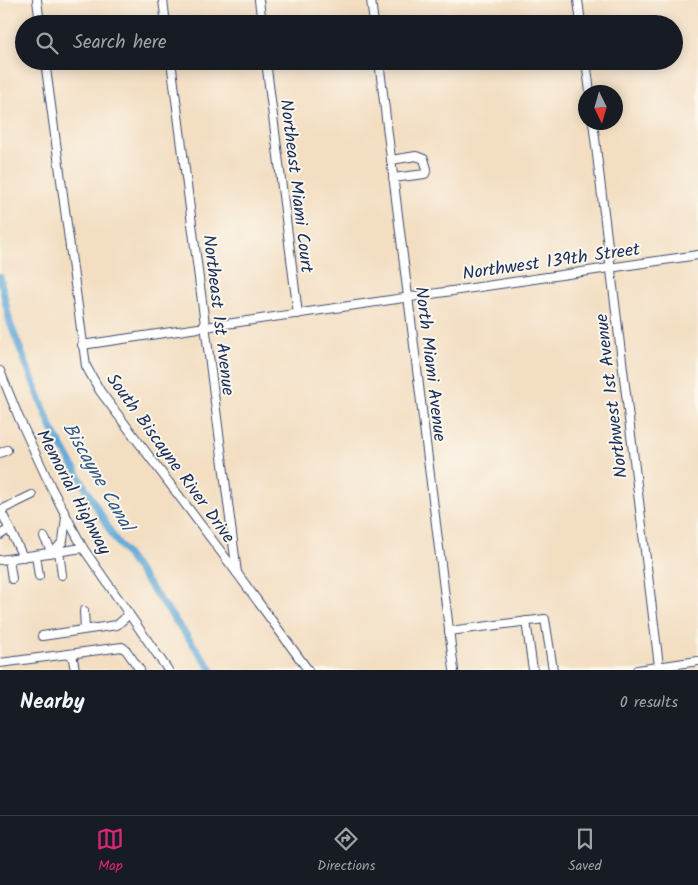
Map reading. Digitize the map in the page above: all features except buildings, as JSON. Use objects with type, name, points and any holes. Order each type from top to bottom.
[{"type":"street","points":[[37,0],[39,15]]},
{"type":"street","points":[[163,0],[165,15]]},
{"type":"street","points":[[259,0],[261,15]]},
{"type":"street","points":[[371,0],[373,15]]},
{"type":"street","points":[[578,0],[580,15]]},
{"type":"street","name":"South Biscayne River Drive","points":[[46,70],[86,366],[100,391],[308,670]]},
{"type":"street","name":"Northeast 1st Avenue","points":[[172,70],[237,573]]},
{"type":"street","name":"Northeast Miami Court","points":[[267,70],[298,314]]},
{"type":"street","name":"North Miami Avenue","points":[[379,70],[454,670]]},
{"type":"street","points":[[587,70],[589,85]]},
{"type":"street","name":"Northwest 1st Avenue","points":[[594,130],[659,666]]},
{"type":"street","points":[[391,160],[419,156],[427,164],[425,174],[393,178]]},
{"type":"street","name":"Northwest 139th Street","points":[[82,345],[698,255]]},
{"type":"street","name":"Memorial Highway","points":[[0,371],[19,418],[83,548],[168,670]]},
{"type":"street","points":[[22,557],[0,510],[32,495]]},
{"type":"street","points":[[55,552],[63,541],[66,516]]},
{"type":"street","points":[[0,535],[9,529]]},
{"type":"street","points":[[44,536],[55,552],[62,575]]},
{"type":"street","points":[[0,560],[83,548]]},
{"type":"street","points":[[36,555],[39,576]]},
{"type":"street","points":[[9,559],[12,579]]},
{"type":"street","points":[[84,611],[85,629]]},
{"type":"street","points":[[42,636],[117,624],[124,619],[128,612]]},
{"type":"street","points":[[449,631],[545,619],[553,670]]},
{"type":"street","points":[[526,622],[534,670]]},
{"type":"street","points":[[0,663],[122,648],[126,650],[140,670]]},
{"type":"street","points":[[72,654],[74,670]]},
{"type":"street","points":[[636,670],[698,661]]},
{"type":"waterway","name":"Biscayne Canal","points":[[0,277],[10,323],[51,427],[113,536],[212,670]]}]
